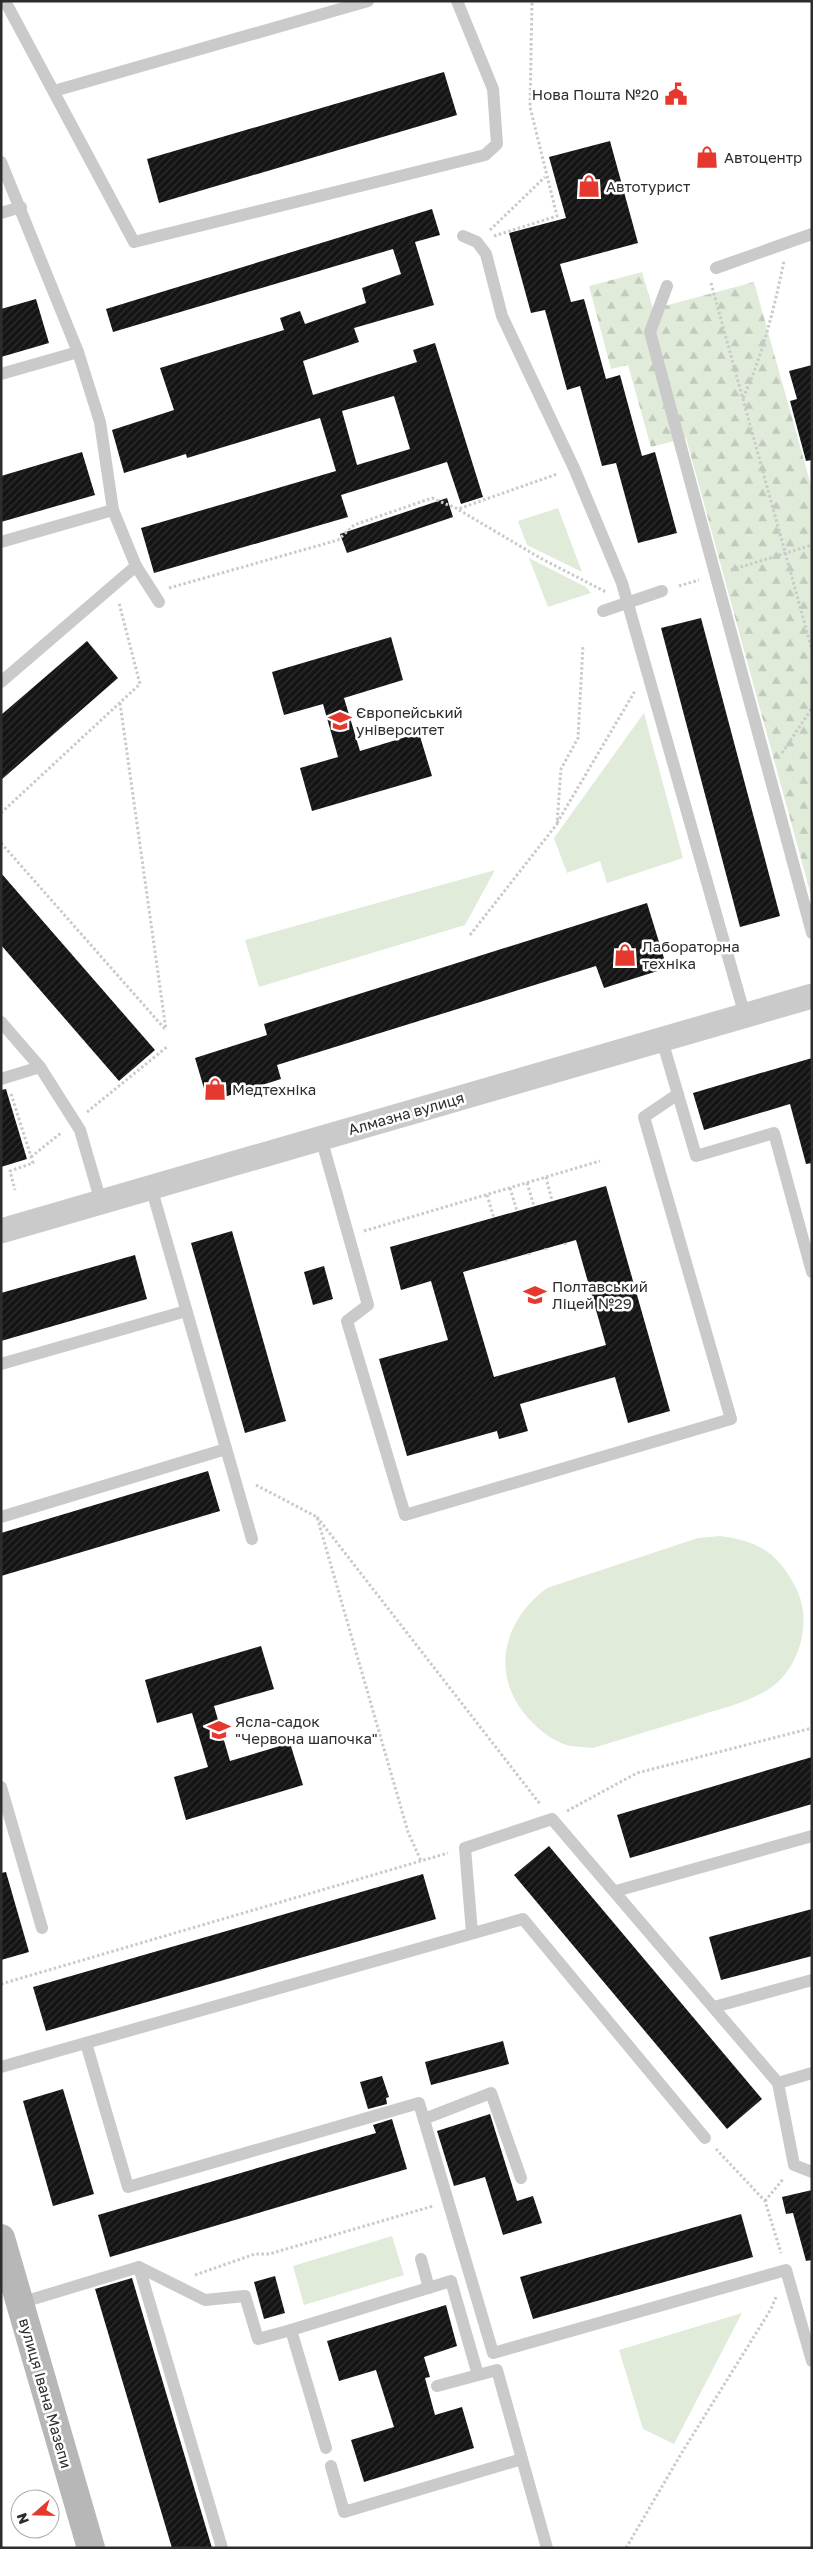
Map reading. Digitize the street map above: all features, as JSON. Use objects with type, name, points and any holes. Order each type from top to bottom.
[{"type":"main road","name":"вулиця Івана Мазепи","points":[[1,2238],[91,2548]]},
{"type":"street","name":"Алмазна вулиця","points":[[1,1231],[812,996]]},
{"type":"lane","points":[[5,1],[134,242],[485,155],[497,144],[493,89],[457,1]]},
{"type":"lane","points":[[54,91],[368,1]]},
{"type":"lane","points":[[1,162],[21,207],[78,352],[100,422],[113,510],[136,566],[156,597]]},
{"type":"lane","points":[[1,213],[21,207]]},
{"type":"lane","points":[[716,268],[812,234]]},
{"type":"lane","points":[[463,236],[477,242],[486,254],[502,316],[574,468],[627,601],[745,1016]]},
{"type":"lane","points":[[667,286],[650,332],[812,933]]},
{"type":"lane","points":[[1,374],[78,352]]},
{"type":"lane","points":[[1,542],[113,510]]},
{"type":"lane","points":[[1,682],[136,566]]},
{"type":"lane","points":[[603,611],[627,601],[662,591]]},
{"type":"lane","points":[[1,1022],[40,1067],[80,1130],[101,1202]]},
{"type":"lane","points":[[662,1040],[696,1156],[774,1133],[812,1272]]},
{"type":"lane","points":[[3,1078],[40,1067]]},
{"type":"lane","points":[[321,1138],[368,1304],[347,1321],[405,1515],[731,1420],[644,1117],[678,1094]]},
{"type":"lane","points":[[151,1187],[252,1538]]},
{"type":"lane","points":[[1,1364],[186,1311]]},
{"type":"lane","points":[[1,1517],[226,1449]]},
{"type":"lane","points":[[1,1787],[42,1928]]},
{"type":"lane","points":[[472,1933],[465,1848],[552,1819],[616,1891],[778,2083],[794,2165],[812,2172]]},
{"type":"lane","points":[[616,1891],[812,1836]]},
{"type":"lane","points":[[1,2067],[523,1919],[705,2138]]},
{"type":"lane","points":[[714,2007],[812,1980]]},
{"type":"lane","points":[[86,2043],[128,2187],[419,2103],[493,2353],[547,2548]]},
{"type":"lane","points":[[778,2083],[812,2073]]},
{"type":"lane","points":[[424,2120],[491,2093],[521,2178]]},
{"type":"lane","points":[[420,2259],[429,2288]]},
{"type":"lane","points":[[139,2267],[222,2548]]},
{"type":"lane","points":[[20,2303],[139,2267],[205,2300],[245,2296],[258,2340],[451,2282],[478,2375]]},
{"type":"lane","points":[[493,2353],[786,2270],[812,2361]]},
{"type":"lane","points":[[292,2330],[326,2448]]},
{"type":"lane","points":[[437,2386],[497,2370]]},
{"type":"lane","points":[[331,2466],[344,2512],[522,2459]]},
{"type":"path","points":[[477,242],[557,216],[545,177],[530,107],[532,1]]},
{"type":"path","points":[[477,242],[545,177]]},
{"type":"path","points":[[742,399],[759,364],[788,242]]},
{"type":"path","points":[[716,268],[711,285],[812,650]]},
{"type":"path","points":[[458,509],[574,468]]},
{"type":"path","points":[[156,597],[338,540],[354,525],[432,498],[458,509],[542,559],[627,601]]},
{"type":"path","points":[[662,591],[812,545]]},
{"type":"path","points":[[1,813],[140,684],[114,585]]},
{"type":"path","points":[[557,824],[561,769],[578,738],[583,645]]},
{"type":"path","points":[[470,935],[557,824],[648,670]]},
{"type":"path","points":[[1,843],[166,1030],[120,703]]},
{"type":"path","points":[[769,772],[812,708]]},
{"type":"path","points":[[31,1157],[168,1046]]},
{"type":"path","points":[[3,1078],[32,1164],[10,1171],[15,1190]]},
{"type":"path","points":[[349,1236],[600,1162]]},
{"type":"path","points":[[546,1178],[552,1201]]},
{"type":"path","points":[[527,1183],[534,1206]]},
{"type":"path","points":[[510,1188],[517,1211]]},
{"type":"path","points":[[488,1194],[494,1218]]},
{"type":"path","points":[[233,1473],[317,1517],[552,1819],[637,1773],[812,1728]]},
{"type":"path","points":[[317,1517],[408,1832],[422,1861]]},
{"type":"path","points":[[1,1984],[465,1848]]},
{"type":"path","points":[[626,2548],[680,2454],[771,2309],[786,2270],[765,2200],[705,2138]]},
{"type":"path","points":[[765,2200],[794,2165]]},
{"type":"path","points":[[172,2283],[255,2254],[269,2254],[448,2202]]},
{"type":"green space","points":[[642,272],[653,309],[754,282],[812,489],[812,899],[686,438],[651,447],[628,365],[611,369],[589,286]]},
{"type":"green space","points":[[558,508],[582,572],[527,545],[518,521]]},
{"type":"green space","points":[[529,558],[586,587],[591,593],[548,607]]},
{"type":"green space","points":[[644,713],[683,858],[607,883],[600,861],[567,873],[554,838]]},
{"type":"green space","points":[[495,870],[465,925],[259,987],[245,940]]},
{"type":"green space","points":[[720,1536],[746,1541],[766,1551],[782,1566],[796,1588],[801,1601],[803,1629],[796,1657],[780,1680],[761,1694],[743,1702],[593,1748],[565,1745],[550,1737],[536,1726],[518,1705],[510,1688],[506,1670],[506,1652],[511,1634],[519,1617],[531,1602],[547,1588],[698,1538]]},
{"type":"green space","points":[[392,2236],[404,2275],[304,2305],[293,2266]]},
{"type":"green space","points":[[742,2313],[674,2444],[643,2429],[619,2350]]},
{"type":"building","points":[[444,72],[457,115],[159,203],[147,159]]},
{"type":"building","points":[[610,141],[638,243],[560,264],[571,302],[584,299],[606,379],[620,375],[642,456],[655,452],[677,533],[638,543],[616,463],[602,466],[580,386],[567,390],[545,310],[531,313],[509,233],[566,218],[549,157]]},
{"type":"building","points":[[432,209],[440,235],[415,242],[434,305],[354,328],[359,342],[303,361],[313,395],[417,362],[413,350],[435,343],[483,497],[461,504],[447,462],[341,495],[348,517],[154,573],[141,528],[336,471],[320,418],[187,458],[186,454],[124,473],[112,430],[174,410],[160,368],[284,330],[280,318],[300,311],[305,324],[366,303],[362,288],[401,274],[393,249],[113,332],[106,309]],"holes":[[[394,396],[410,449],[357,465],[342,411]]]},
{"type":"building","points":[[36,299],[49,343],[1,357],[1,309]]},
{"type":"building","points":[[812,365],[812,460],[806,461],[790,401],[797,399],[789,371]]},
{"type":"building","points":[[82,452],[95,495],[1,522],[1,476]]},
{"type":"building","points":[[447,498],[453,517],[347,553],[340,534]]},
{"type":"building","points":[[701,618],[780,916],[740,927],[661,628]]},
{"type":"building","points":[[391,637],[403,680],[344,698],[360,751],[419,733],[432,776],[312,811],[300,768],[338,757],[323,704],[284,715],[272,672]]},
{"type":"building","points":[[87,641],[118,678],[1,780],[1,715]]},
{"type":"building","points":[[1,873],[155,1050],[119,1081],[1,945]]},
{"type":"building","points":[[647,903],[667,968],[604,988],[596,966],[277,1065],[281,1079],[208,1102],[195,1058],[267,1035],[264,1024]]},
{"type":"building","points":[[812,1058],[812,1163],[806,1164],[790,1104],[704,1130],[693,1093]]},
{"type":"building","points":[[6,1089],[27,1159],[1,1167],[1,1090]]},
{"type":"building","points":[[606,1186],[670,1411],[628,1423],[615,1377],[520,1404],[528,1431],[499,1439],[497,1431],[407,1456],[379,1359],[448,1340],[431,1281],[401,1290],[390,1247]],"holes":[[[576,1240],[606,1345],[494,1377],[463,1272]]]},
{"type":"building","points":[[232,1231],[286,1421],[245,1433],[191,1243]]},
{"type":"building","points":[[135,1255],[147,1299],[1,1341],[1,1293]]},
{"type":"building","points":[[324,1266],[333,1299],[313,1305],[304,1272]]},
{"type":"building","points":[[208,1471],[220,1511],[1,1576],[1,1533]]},
{"type":"building","points":[[261,1646],[274,1689],[214,1706],[230,1761],[290,1743],[303,1785],[186,1820],[174,1777],[208,1767],[192,1713],[157,1723],[145,1680]]},
{"type":"building","points":[[812,1757],[812,1804],[630,1858],[617,1815]]},
{"type":"building","points":[[549,1846],[762,2099],[727,2129],[514,1875]]},
{"type":"building","points":[[6,1872],[29,1952],[1,1960],[1,1873]]},
{"type":"building","points":[[423,1874],[436,1919],[46,2031],[33,1987]]},
{"type":"building","points":[[812,1909],[812,1956],[721,1980],[709,1937]]},
{"type":"building","points":[[503,2041],[509,2064],[431,2085],[425,2062]]},
{"type":"building","points":[[382,2076],[389,2097],[386,2098],[387,2104],[368,2109],[360,2082]]},
{"type":"building","points":[[63,2089],[94,2194],[53,2206],[23,2101]]},
{"type":"building","points":[[490,2114],[517,2201],[533,2196],[542,2223],[503,2235],[485,2177],[454,2186],[437,2131]]},
{"type":"building","points":[[392,2119],[407,2169],[110,2257],[98,2215],[376,2133],[373,2125]]},
{"type":"building","points":[[812,2190],[812,2260],[806,2261],[793,2213],[786,2214],[782,2197]]},
{"type":"building","points":[[741,2214],[753,2257],[533,2319],[520,2277]]},
{"type":"building","points":[[275,2276],[285,2313],[264,2319],[254,2282]]},
{"type":"building","points":[[132,2278],[212,2548],[172,2548],[95,2289]]},
{"type":"building","points":[[446,2305],[457,2346],[424,2357],[430,2377],[425,2378],[435,2415],[462,2407],[474,2448],[364,2482],[351,2440],[394,2427],[376,2370],[339,2381],[327,2341]]},
{"type":"place","name":"Нова Пошта №20","points":[[676,94]]},
{"type":"place","name":"Автоцентр","points":[[707,157]]},
{"type":"place","name":"Автотурист","points":[[589,186]]},
{"type":"place","name":"Європейський університет","points":[[340,721]]},
{"type":"place","name":"Лабораторна техніка","points":[[625,955]]},
{"type":"place","name":"Медтехніка","points":[[215,1089]]},
{"type":"place","name":"Полтавський Ліцей №29","points":[[535,1295]]},
{"type":"place","name":"Ясла-садок \"Червона шапочка\"","points":[[219,1730]]}]
